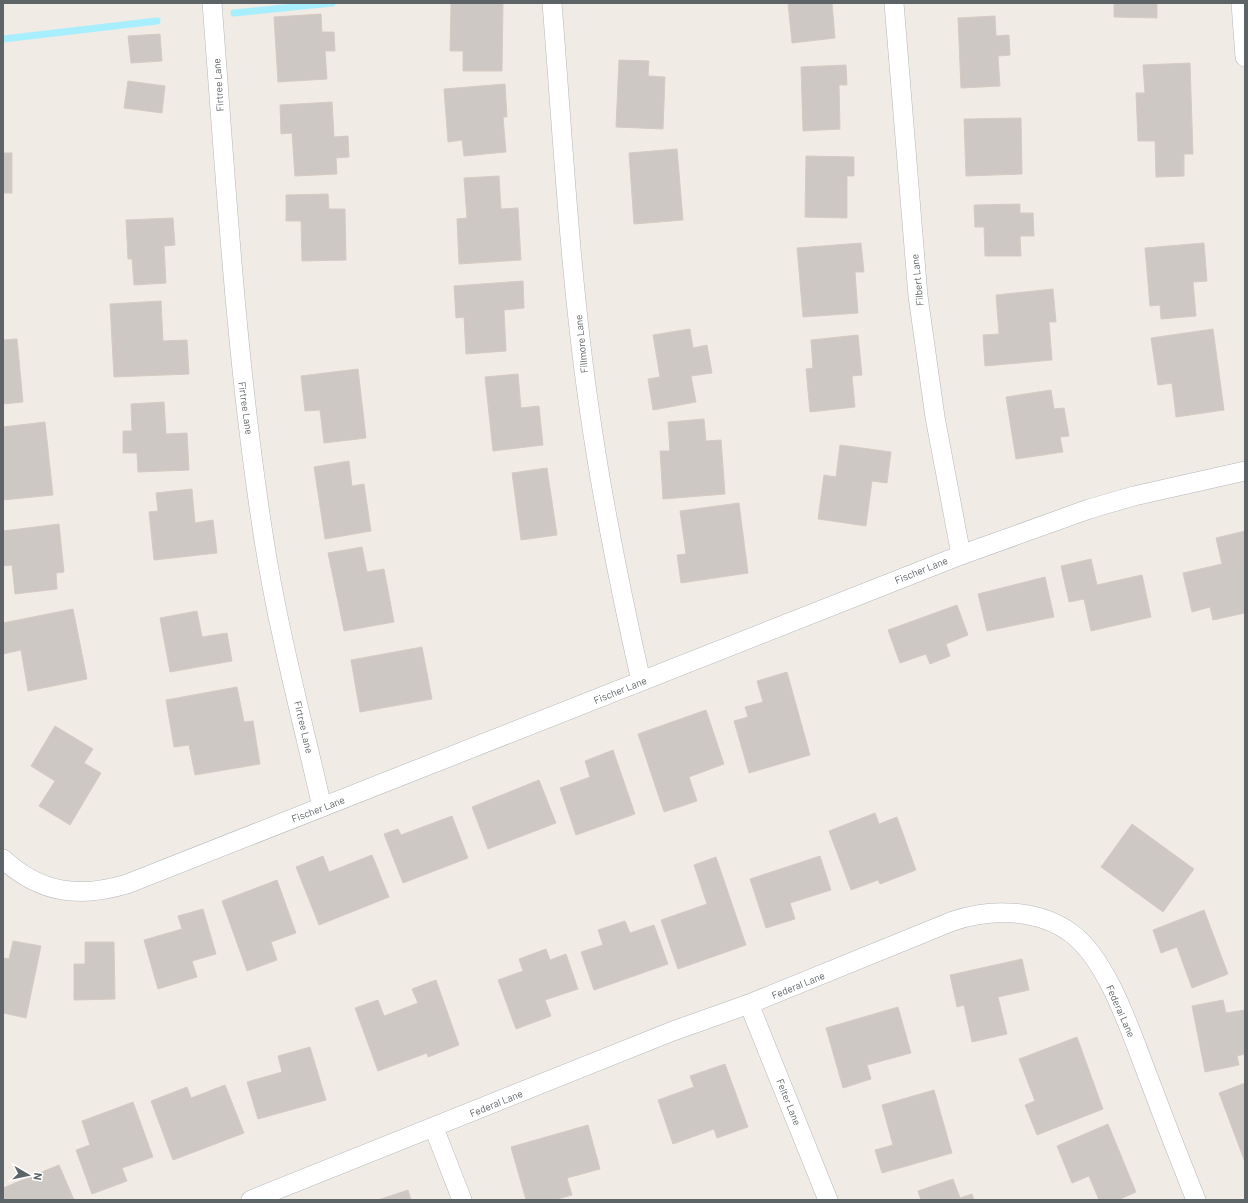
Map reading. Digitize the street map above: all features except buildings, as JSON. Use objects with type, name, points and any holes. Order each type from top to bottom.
[{"type":"street","name":"Firtree Lane","points":[[212,3],[240,362],[257,490],[273,589],[322,807]]},
{"type":"street","name":"Fillmore Lane","points":[[552,3],[570,230],[588,406],[608,530],[642,681]]},
{"type":"street","name":"Filbert Lane","points":[[894,3],[918,296],[933,402],[961,555]]},
{"type":"street","points":[[1241,3],[1245,57]]},
{"type":"street","name":"Fischer Lane","points":[[3,859],[17,871],[40,884],[52,888],[76,892],[102,891],[127,884],[961,555],[1088,509],[1134,496],[1245,471]]},
{"type":"street","name":"Federal Lane","points":[[251,1200],[673,1031],[750,1004],[963,918],[982,914],[1004,913],[1032,916],[1053,922],[1079,940],[1105,976],[1129,1029],[1196,1200]]},
{"type":"street","name":"Felter Lane","points":[[750,1004],[828,1200]]},
{"type":"street","points":[[434,1128],[462,1200]]},
{"type":"waterway","points":[[234,13],[332,3]]},
{"type":"waterway","points":[[3,39],[157,21]]}]
